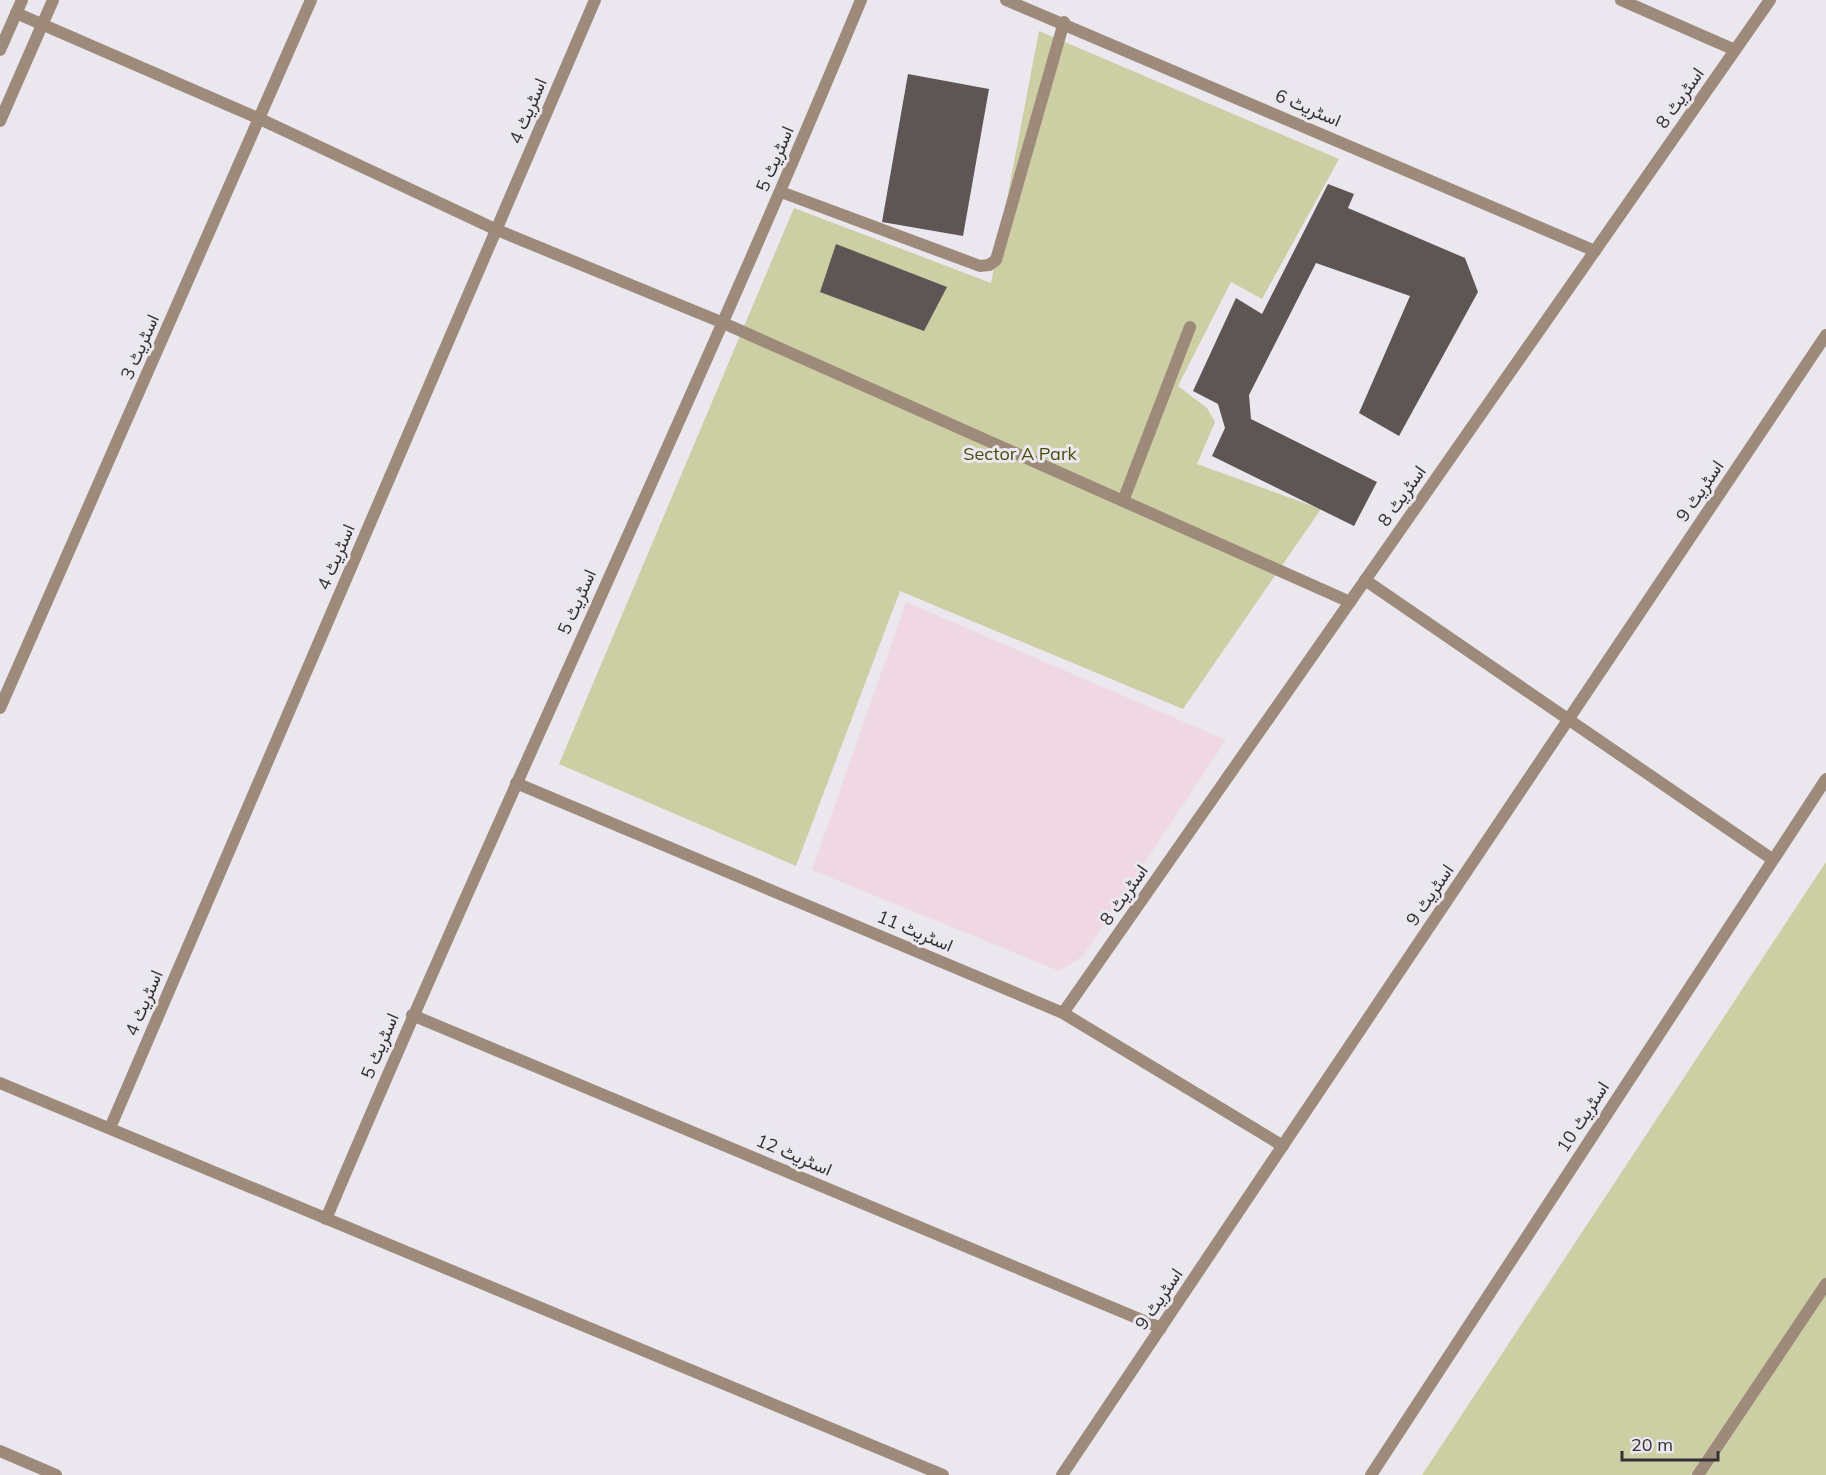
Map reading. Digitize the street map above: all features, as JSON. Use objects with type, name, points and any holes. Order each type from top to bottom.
[{"type":"street","points":[[0,50],[22,0]]},
{"type":"street","points":[[0,121],[53,0]]},
{"type":"street","name":"اسٹریٹ 3","points":[[0,708],[311,0]]},
{"type":"street","name":"اسٹریٹ 4","points":[[110,1128],[595,0]]},
{"type":"street","name":"اسٹریٹ 5","points":[[326,1219],[412,1015],[781,192],[861,0]]},
{"type":"street","name":"اسٹریٹ 6","points":[[1006,0],[1064,22],[1595,251]]},
{"type":"street","points":[[1621,0],[1735,51]]},
{"type":"street","name":"اسٹریٹ 8","points":[[1063,1013],[1770,0]]},
{"type":"street","points":[[16,13],[260,119],[497,230],[721,322],[1350,602]]},
{"type":"street","points":[[781,192],[980,266],[989,265],[996,260],[1064,22]]},
{"type":"street","points":[[1123,501],[1190,327]]},
{"type":"street","name":"اسٹریٹ 9","points":[[1062,1475],[1826,335]]},
{"type":"street","points":[[1365,580],[1772,860]]},
{"type":"street","name":"اسٹریٹ 10","points":[[1371,1475],[1826,778]]},
{"type":"street","name":"اسٹریٹ 11","points":[[516,783],[1063,1013],[1283,1146]]},
{"type":"street","name":"اسٹریٹ 12","points":[[412,1015],[1161,1328]]},
{"type":"street","points":[[0,1083],[944,1475]]},
{"type":"street","points":[[1698,1475],[1826,1284]]},
{"type":"street","points":[[0,1451],[56,1475]]},
{"type":"shaded area","points":[[906,602],[1226,740],[1083,956],[1059,971],[812,870]]},
{"type":"green space","name":"Sector A Park","points":[[1039,31],[1339,159],[1262,299],[1231,282],[1178,386],[1207,408],[1215,422],[1197,464],[1321,509],[1183,709],[900,591],[796,866],[559,764],[794,208],[991,283]]},
{"type":"green space","points":[[1826,862],[1826,1475],[1422,1475]]},
{"type":"building","points":[[908,74],[989,89],[963,236],[882,222]]},
{"type":"building","points":[[1328,184],[1354,194],[1348,208],[1465,258],[1478,292],[1399,436],[1359,413],[1410,296],[1316,263],[1249,395],[1251,419],[1377,482],[1354,526],[1212,456],[1225,428],[1218,404],[1193,391],[1236,298],[1262,314]]},
{"type":"building","points":[[836,244],[947,287],[924,331],[820,292]]}]
